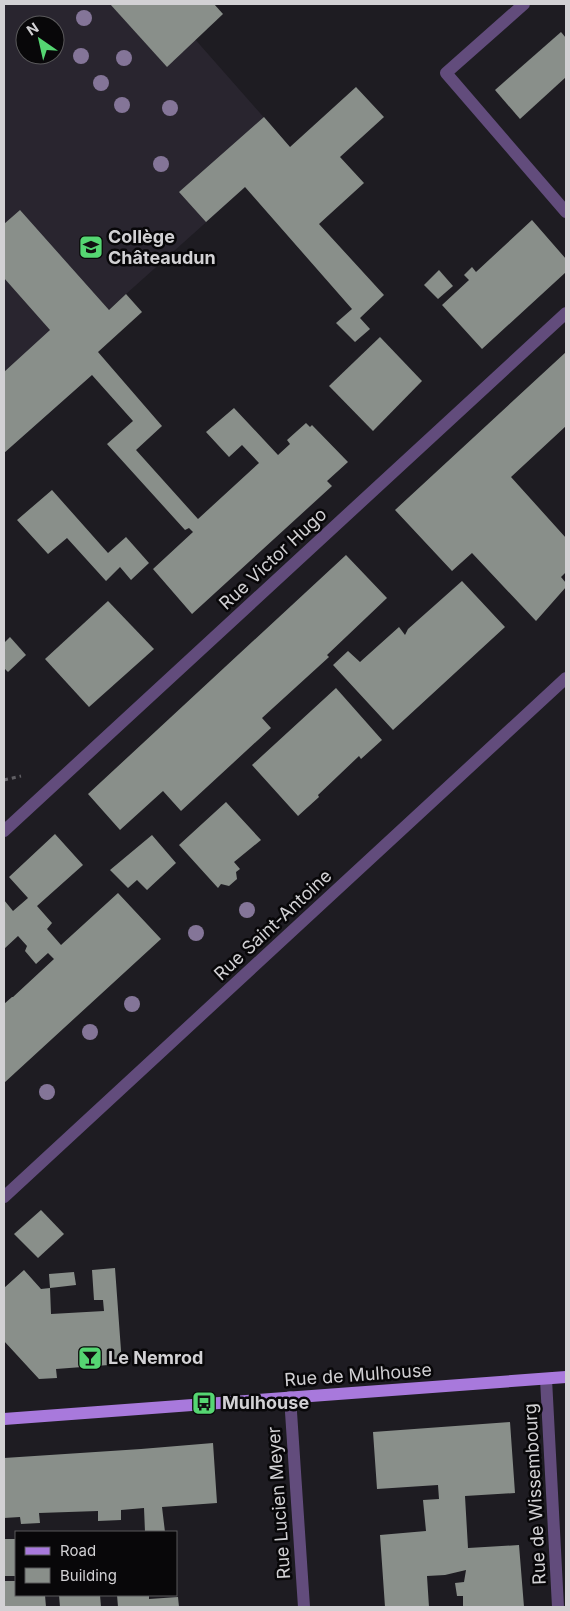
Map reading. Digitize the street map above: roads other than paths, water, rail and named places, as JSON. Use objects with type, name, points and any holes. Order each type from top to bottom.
[{"type":"main road","name":"Rue de Mulhouse","points":[[4,1419],[566,1377]]},
{"type":"street","points":[[524,4],[446,73],[566,212]]},
{"type":"street","name":"Rue Victor Hugo","points":[[4,831],[566,313]]},
{"type":"street","name":"Rue Saint-Antoine","points":[[4,1197],[566,678]]},
{"type":"street","name":"Rue de Wissembourg","points":[[546,1379],[558,1607]]},
{"type":"street","name":"Rue Lucien Meyer","points":[[290,1397],[304,1607]]},
{"type":"place","name":"Collège Châteaudun","points":[[91,247]]},
{"type":"place","name":"Le Nemrod","points":[[90,1358]]},
{"type":"place","name":"Mulhouse","points":[[204,1403]]}]
